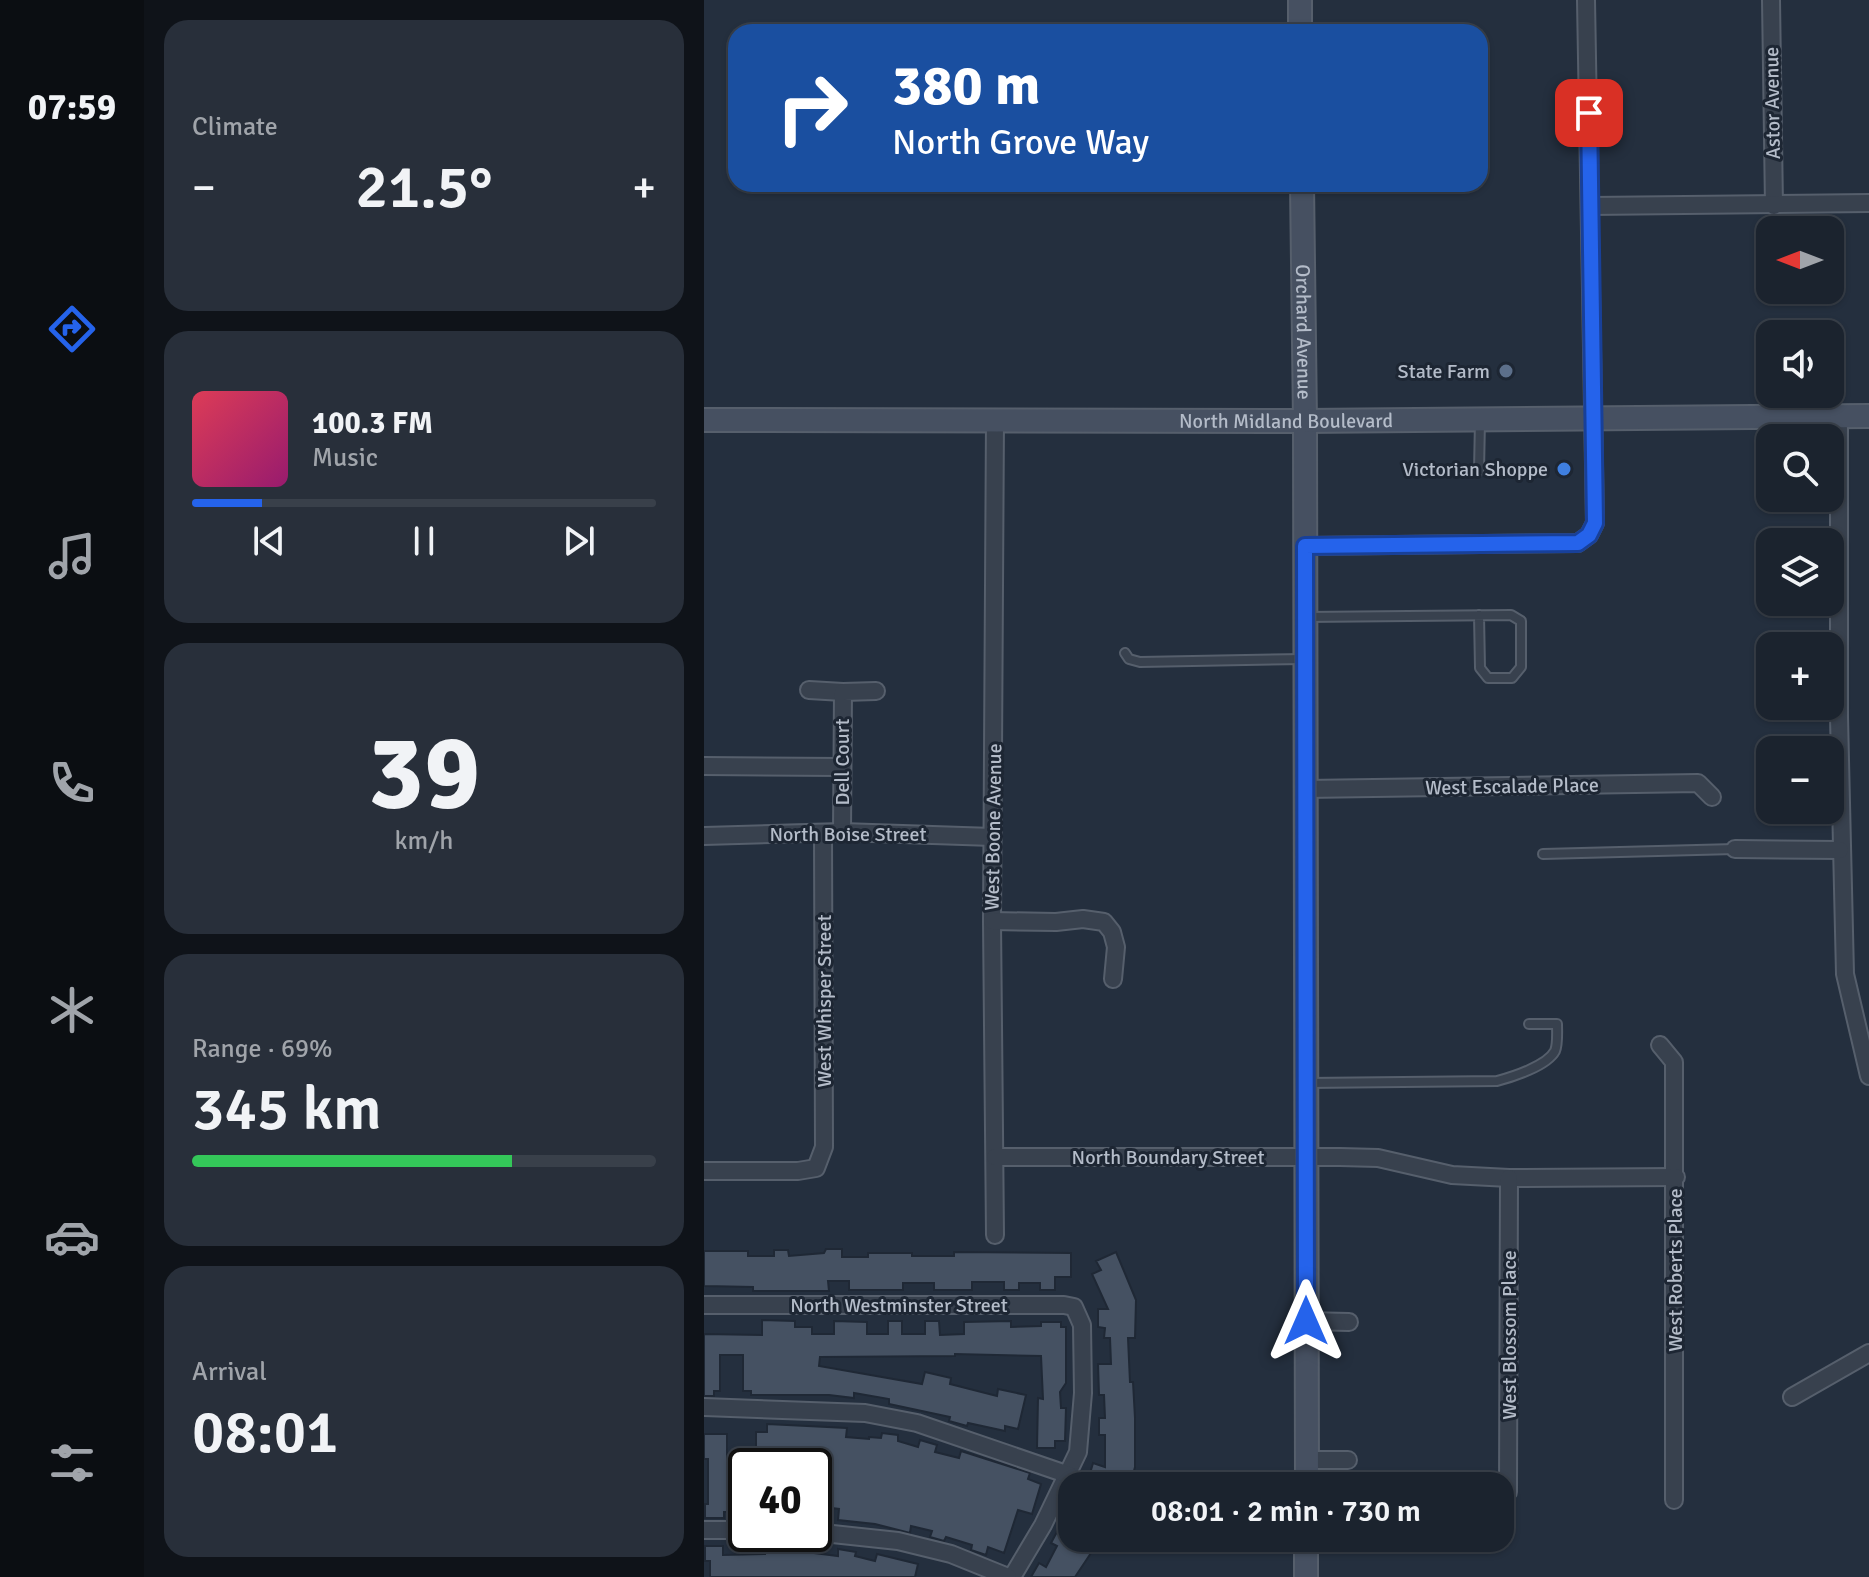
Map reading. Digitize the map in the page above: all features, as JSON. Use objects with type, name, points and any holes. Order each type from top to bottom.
[{"type":"street","points":[[1300,0],[1300,24]]},
{"type":"street","points":[[1305,546],[1578,543],[1589,535],[1595,523],[1586,0]]},
{"type":"street","name":"Astor Avenue","points":[[1771,0],[1774,206]]},
{"type":"street","name":"Orchard Avenue","points":[[1302,192],[1307,1472]]},
{"type":"street","points":[[1590,206],[1869,203]]},
{"type":"street","points":[[1839,416],[1840,850],[1845,974],[1869,1076]]},
{"type":"street","name":"North Midland Boulevard","points":[[704,420],[1305,421],[1869,416]]},
{"type":"street","name":"West Boone Avenue","points":[[995,419],[992,921],[995,1235]]},
{"type":"street","name":"Dell Court","points":[[809,690],[876,691]]},
{"type":"street","name":"Dell Court","points":[[842,832],[843,692]]},
{"type":"street","points":[[704,766],[841,767]]},
{"type":"street","name":"West Escalade Place","points":[[1306,789],[1698,783],[1712,797]]},
{"type":"street","name":"North Boise Street","points":[[704,836],[842,832],[993,837]]},
{"type":"street","name":"West Whisper Street","points":[[704,1171],[798,1171],[816,1168],[824,1147],[823,833]]},
{"type":"street","points":[[1735,849],[1840,850]]},
{"type":"street","points":[[992,921],[1056,922],[1083,919],[1104,922],[1112,932],[1116,947],[1113,979]]},
{"type":"street","name":"West Roberts Place","points":[[1660,1045],[1674,1062],[1674,1500]]},
{"type":"street","name":"North Boundary Street","points":[[995,1157],[1378,1158],[1452,1175],[1509,1178],[1676,1177]]},
{"type":"street","name":"West Blossom Place","points":[[1508,1472],[1509,1178]]},
{"type":"street","name":"North Westminster Street","points":[[704,1305],[1074,1307],[1082,1325],[1082,1418],[1078,1452],[1070,1472]]},
{"type":"street","points":[[1306,1321],[1349,1322]]},
{"type":"street","points":[[1792,1397],[1869,1353]]},
{"type":"street","points":[[704,1407],[865,1413],[917,1423],[1060,1472]]},
{"type":"street","points":[[1307,1460],[1348,1460]]},
{"type":"street","points":[[832,1534],[912,1544],[951,1554],[1010,1577],[1058,1494]]},
{"type":"street","points":[[704,1530],[728,1530]]},
{"type":"street","points":[[1306,1552],[1306,1577]]},
{"type":"lane","points":[[1479,471],[1480,420]]},
{"type":"lane","points":[[1305,617],[1479,615],[1511,615],[1521,621],[1521,667],[1512,678],[1488,678],[1480,668],[1479,615]]},
{"type":"lane","points":[[1125,653],[1129,659],[1140,662],[1305,659]]},
{"type":"lane","points":[[1543,854],[1735,849]]},
{"type":"lane","points":[[1307,1083],[1497,1081],[1519,1075],[1548,1058],[1555,1050],[1557,1024],[1529,1024]]},
{"type":"building","points":[[826,1249],[842,1249],[842,1257],[868,1257],[868,1253],[954,1256],[954,1252],[1071,1253],[1071,1277],[1055,1277],[1055,1290],[1040,1290],[1040,1283],[1019,1283],[1019,1290],[1004,1290],[1004,1282],[972,1282],[972,1290],[934,1290],[934,1283],[903,1283],[903,1290],[849,1290],[849,1281],[828,1281],[829,1291],[753,1291],[753,1287],[704,1286],[704,1251],[748,1251],[748,1256],[774,1256],[774,1250],[788,1250],[789,1256],[824,1253]]},
{"type":"building","points":[[1116,1252],[1136,1300],[1135,1338],[1128,1338],[1135,1418],[1134,1472],[1090,1472],[1093,1463],[1105,1467],[1105,1435],[1099,1435],[1099,1418],[1105,1418],[1104,1395],[1099,1395],[1098,1364],[1111,1364],[1110,1338],[1104,1338],[1105,1328],[1098,1327],[1098,1309],[1108,1309],[1092,1274],[1101,1270],[1096,1261]]},
{"type":"building","points":[[762,1320],[795,1321],[795,1327],[812,1327],[812,1334],[834,1334],[834,1321],[867,1322],[867,1334],[888,1334],[888,1321],[902,1321],[902,1334],[925,1334],[925,1321],[939,1321],[940,1335],[964,1334],[964,1322],[1011,1321],[1011,1327],[1061,1322],[1061,1327],[1066,1327],[1066,1383],[1060,1392],[1061,1408],[1066,1408],[1065,1441],[1055,1441],[1055,1448],[1037,1448],[1038,1398],[1043,1399],[1041,1356],[820,1357],[819,1366],[922,1384],[925,1372],[951,1378],[950,1384],[997,1396],[998,1389],[1026,1395],[1018,1429],[1005,1426],[1005,1431],[968,1423],[967,1426],[949,1421],[950,1417],[889,1404],[889,1399],[854,1393],[854,1398],[751,1395],[751,1391],[743,1391],[743,1355],[720,1355],[720,1391],[714,1391],[714,1396],[704,1396],[704,1334],[762,1335]]},
{"type":"building","points":[[767,1424],[847,1428],[846,1437],[869,1439],[881,1438],[882,1433],[898,1435],[898,1441],[918,1447],[920,1440],[937,1445],[935,1452],[959,1458],[961,1451],[1030,1473],[1028,1479],[1041,1484],[1032,1514],[1018,1510],[1004,1553],[988,1547],[986,1555],[971,1550],[972,1545],[946,1537],[944,1541],[930,1537],[932,1531],[911,1526],[910,1533],[875,1524],[838,1520],[839,1509],[832,1508],[832,1448],[756,1448],[756,1432],[767,1432]]},
{"type":"building","points":[[704,1434],[727,1434],[728,1512],[724,1512],[724,1518],[705,1518],[708,1459],[704,1459]]},
{"type":"building","points":[[1058,1530],[1058,1552],[1092,1552],[1075,1577],[1031,1577],[1039,1563],[1046,1567],[1057,1546],[1051,1543]]},
{"type":"building","points":[[705,1546],[723,1546],[723,1555],[815,1552],[838,1556],[838,1549],[856,1552],[855,1556],[875,1561],[877,1554],[918,1564],[915,1577],[710,1577],[710,1561],[705,1561]]},
{"type":"place","name":"State Farm","points":[[1506,371]]},
{"type":"place","name":"Victorian Shoppe","points":[[1564,469]]},
{"type":"route","points":[[1306,1321],[1305,546],[1578,543],[1589,535],[1595,523],[1589,113]]}]
